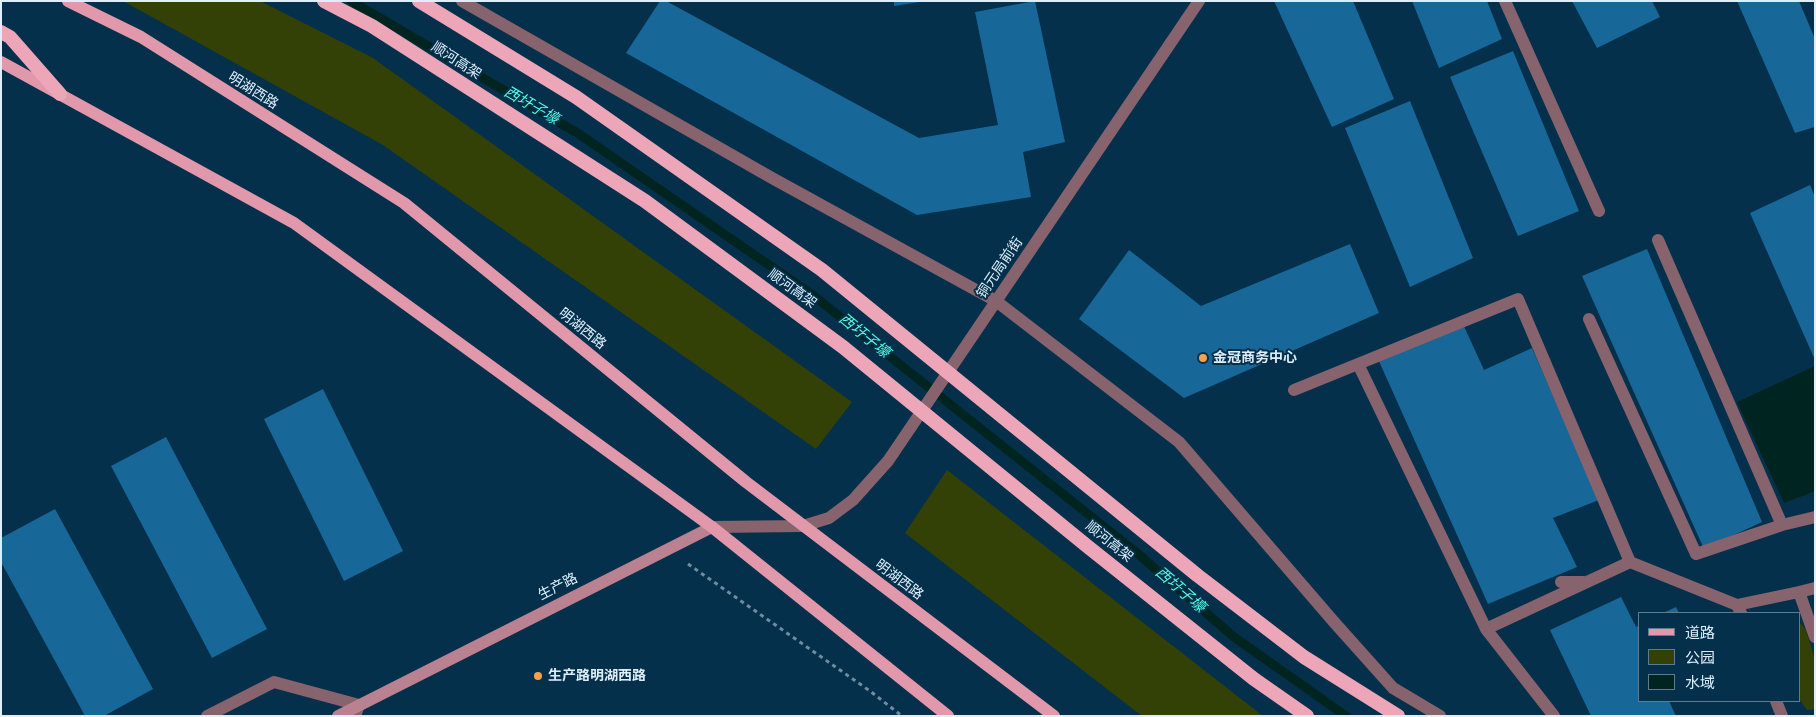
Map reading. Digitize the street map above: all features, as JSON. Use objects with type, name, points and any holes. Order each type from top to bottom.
[{"type":"highway","name":"顺河高架","points":[[324,1],[372,26],[644,201],[843,347],[1231,660],[1307,716]]},
{"type":"highway","points":[[419,1],[576,97],[822,270],[1197,575],[1304,657],[1398,716]]},
{"type":"highway","points":[[1,32],[10,37],[60,94]]},
{"type":"main road","name":"明湖西路","points":[[68,1],[140,37],[404,204],[739,476],[1054,716]]},
{"type":"main road","points":[[1,62],[294,223],[712,527],[948,716]]},
{"type":"main road","name":"生产路","points":[[338,716],[357,710],[712,527]]},
{"type":"street","points":[[462,1],[772,178],[996,301],[1179,442],[1393,688],[1440,716]]},
{"type":"street","name":"铜元局前街","points":[[803,526],[830,518],[853,500],[888,461],[967,347],[996,301],[1199,1]]},
{"type":"street","points":[[1505,1],[1598,211]]},
{"type":"street","points":[[1658,240],[1782,524]]},
{"type":"street","points":[[1294,390],[1518,299],[1630,562],[1739,609],[1815,588]]},
{"type":"street","points":[[1589,319],[1696,554],[1782,524],[1815,517]]},
{"type":"street","points":[[1358,364],[1486,629],[1554,716]]},
{"type":"street","name":"生产路","points":[[712,527],[803,526]]},
{"type":"street","points":[[1486,629],[1630,562]]},
{"type":"street","points":[[1561,582],[1586,582]]},
{"type":"street","points":[[1799,592],[1815,637]]},
{"type":"street","points":[[207,716],[274,682],[357,710]]},
{"type":"street","points":[[1776,702],[1782,716]]},
{"type":"path","points":[[667,549],[870,691],[902,716]]},
{"type":"green space","points":[[123,1],[260,1],[373,58],[852,402],[816,449],[383,145]]},
{"type":"green space","points":[[947,470],[1263,716],[1142,716],[905,533]]},
{"type":"green space","points":[[1801,624],[1806,630],[1815,660],[1815,709],[1807,710],[1801,701]]},
{"type":"water","points":[[1815,366],[1815,491],[1784,503],[1737,402]]},
{"type":"building","points":[[660,1],[666,1],[919,138],[998,125],[975,12],[1035,1],[1065,142],[1023,152],[1031,197],[917,215],[626,53]]},
{"type":"building","points":[[894,1],[920,1],[920,2],[894,6]]},
{"type":"building","points":[[1274,1],[1353,1],[1394,99],[1332,127]]},
{"type":"building","points":[[1412,1],[1487,1],[1502,39],[1439,68]]},
{"type":"building","points":[[1572,1],[1652,1],[1660,17],[1597,48]]},
{"type":"building","points":[[1737,1],[1799,1],[1815,39],[1815,127],[1795,133]]},
{"type":"building","points":[[1513,51],[1579,211],[1518,236],[1450,77]]},
{"type":"building","points":[[1410,101],[1473,258],[1410,287],[1345,128]]},
{"type":"building","points":[[1810,185],[1815,197],[1815,360],[1750,213]]},
{"type":"building","name":"金冠商务中心","points":[[1350,244],[1379,313],[1184,398],[1079,319],[1129,250],[1201,306]]},
{"type":"building","points":[[1647,249],[1762,522],[1704,549],[1582,276]]},
{"type":"building","points":[[1462,322],[1484,370],[1532,348],[1599,500],[1553,518],[1577,567],[1488,604],[1378,359]]},
{"type":"building","points":[[323,389],[403,551],[344,581],[264,419]]},
{"type":"building","points":[[166,437],[267,629],[212,658],[111,466]]},
{"type":"building","points":[[55,509],[153,689],[104,716],[85,716],[1,562],[1,538]]},
{"type":"building","points":[[1621,597],[1636,627],[1638,626],[1638,702],[1669,702],[1676,716],[1591,716],[1550,630]]},
{"type":"building","points":[[1676,607],[1678,612],[1665,612]]},
{"type":"waterway","name":"西圩子壕","points":[[351,1],[579,134],[814,296],[1137,553],[1234,637],[1346,716]]},
{"type":"place","name":"金冠商务中心","points":[[1203,358]]},
{"type":"place","name":"生产路明湖西路","points":[[538,676]]}]
